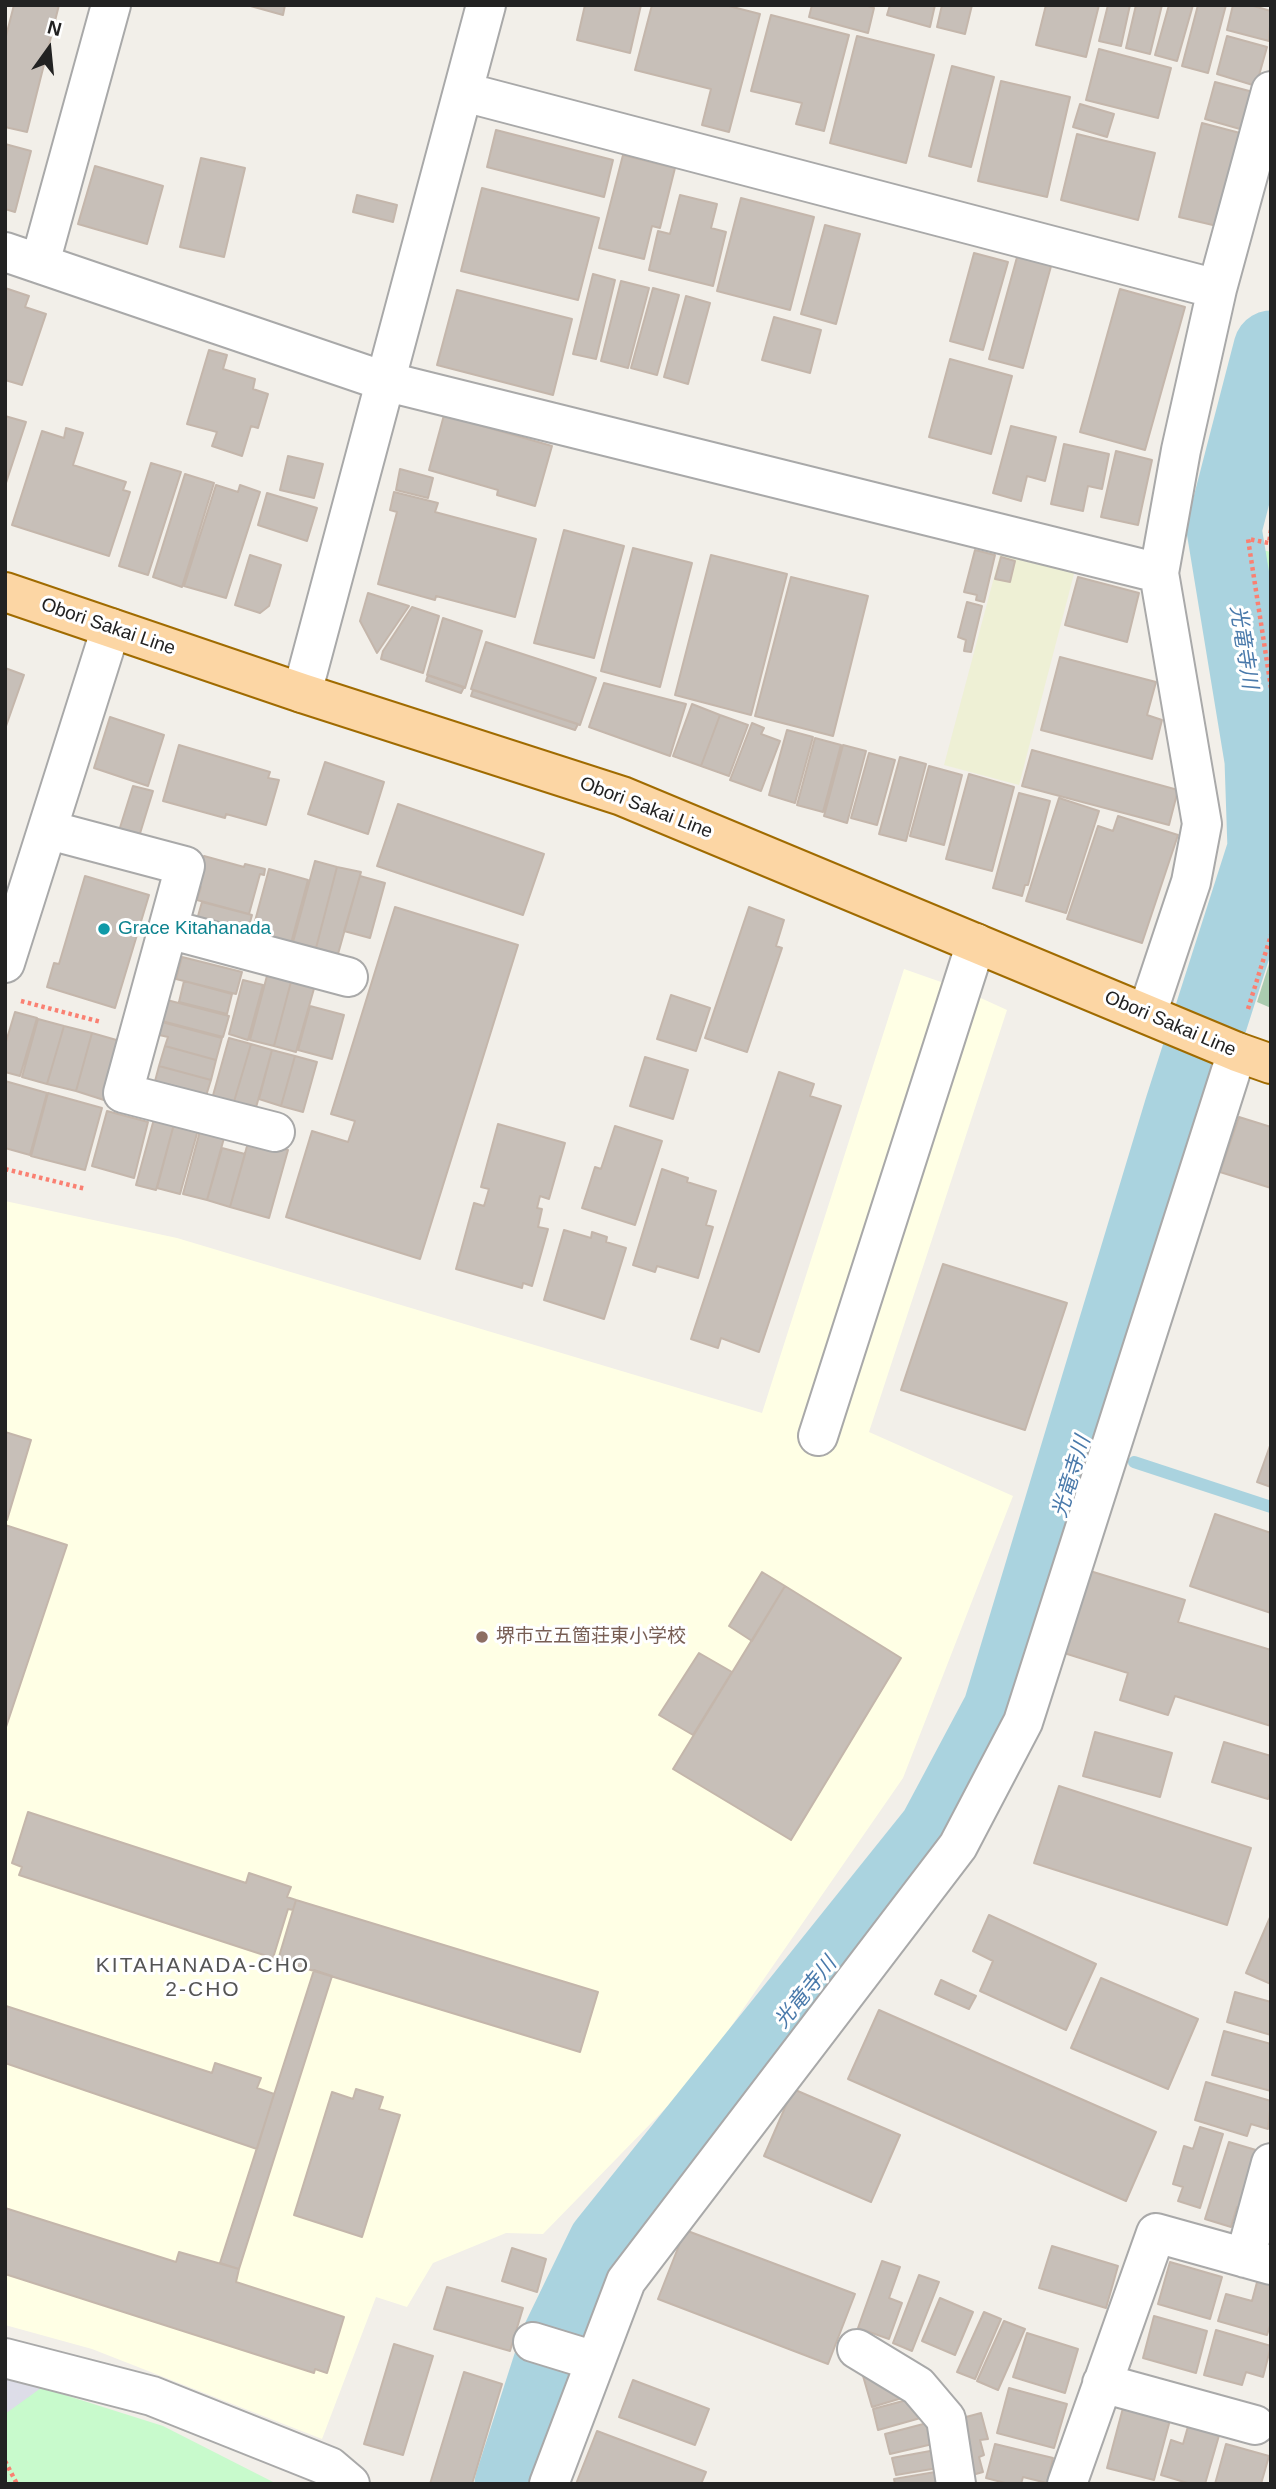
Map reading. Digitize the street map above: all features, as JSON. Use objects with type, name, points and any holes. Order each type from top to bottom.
[{"type":"main road","name":"Obori Sakai Line","points":[[5,592],[302,693],[622,796],[1244,1054]]},
{"type":"street","points":[[111,5],[23,258],[384,381],[1159,573]]},
{"type":"street","points":[[302,693],[486,5]]},
{"type":"street","points":[[464,92],[1217,289]]},
{"type":"street","points":[[1164,1021],[1202,824],[1159,573],[1181,450],[1217,289],[1271,92]]},
{"type":"street","points":[[5,963],[111,628]]},
{"type":"street","points":[[48,830],[185,866],[123,1093],[275,1132]]},
{"type":"street","points":[[168,929],[348,977]]},
{"type":"street","points":[[818,1436],[976,943]]},
{"type":"street","points":[[549,2484],[626,2281],[958,1846],[1023,1722],[1244,1054]]},
{"type":"street","points":[[1067,2484],[1156,2233],[1258,2261],[1271,2163]]},
{"type":"street","points":[[533,2342],[596,2361]]},
{"type":"street","points":[[857,2349],[918,2386],[946,2419],[956,2484]]},
{"type":"street","points":[[5,2358],[152,2396],[330,2467],[350,2484]]},
{"type":"street","points":[[1102,2383],[1255,2425]]},
{"type":"path","points":[[1271,530],[1269,543],[1248,539],[1271,688]]},
{"type":"path","points":[[1248,1009],[1271,935]]},
{"type":"path","points":[[15,1000],[139,1032]]},
{"type":"path","points":[[5,1169],[86,1189]]},
{"type":"path","points":[[5,2461],[17,2484]]},
{"type":"shaded area","points":[[1001,551],[1075,570],[1019,785],[944,765]]},
{"type":"shaded area","points":[[1271,958],[1271,1008],[1257,1002]]},
{"type":"shaded area","name":"堺市立五箇荘東小学校","points":[[904,969],[961,989],[1007,1010],[869,1432],[1013,1496],[903,1778],[696,2077],[543,2234],[506,2233],[433,2263],[407,2307],[376,2297],[322,2439],[92,2349],[5,2325],[5,1201],[177,1238],[762,1413]]},
{"type":"shaded area","points":[[5,2376],[41,2388],[5,2414]]},
{"type":"green space","points":[[1258,549],[1271,552],[1271,607]]},
{"type":"green space","points":[[5,2376],[163,2426],[277,2484],[5,2484]]},
{"type":"pier","points":[[1198,976],[1242,990],[1211,1090],[1167,1077]]},
{"type":"building","points":[[14,5],[59,5],[27,132],[5,127],[5,40]]},
{"type":"building","points":[[247,5],[285,5],[283,15]]},
{"type":"building","points":[[585,5],[641,5],[630,53],[577,40]]},
{"type":"building","points":[[652,5],[725,5],[760,14],[729,132],[702,125],[711,89],[635,70]]},
{"type":"building","points":[[812,5],[865,5],[874,8],[868,33],[809,17]]},
{"type":"building","points":[[890,5],[935,5],[930,27],[887,15]]},
{"type":"building","points":[[942,5],[972,5],[965,34],[937,27]]},
{"type":"building","points":[[1046,5],[1099,5],[1086,57],[1036,45]]},
{"type":"building","points":[[1108,5],[1130,5],[1121,46],[1099,41]]},
{"type":"building","points":[[1136,5],[1162,5],[1150,54],[1126,48]]},
{"type":"building","points":[[1169,5],[1193,5],[1177,61],[1155,55]]},
{"type":"building","points":[[1198,5],[1226,5],[1208,73],[1182,66]]},
{"type":"building","points":[[1233,5],[1250,5],[1271,11],[1269,41],[1227,30]]},
{"type":"building","points":[[771,15],[849,35],[824,131],[796,124],[802,103],[751,91]]},
{"type":"building","points":[[857,36],[934,55],[906,163],[830,143]]},
{"type":"building","points":[[1227,36],[1267,47],[1256,86],[1217,74]]},
{"type":"building","points":[[1099,49],[1171,68],[1158,118],[1086,100]]},
{"type":"building","points":[[952,66],[994,77],[971,167],[929,156]]},
{"type":"building","points":[[1001,81],[1070,97],[1047,197],[978,181]]},
{"type":"building","points":[[1215,82],[1257,93],[1247,131],[1205,119]]},
{"type":"building","points":[[1080,104],[1114,114],[1107,137],[1073,127]]},
{"type":"building","points":[[1202,123],[1240,133],[1217,226],[1179,217]]},
{"type":"building","points":[[496,130],[613,160],[604,197],[487,167]]},
{"type":"building","points":[[1077,134],[1155,153],[1138,220],[1061,200]]},
{"type":"building","points":[[5,144],[31,151],[15,212],[5,209]]},
{"type":"building","points":[[623,155],[675,168],[660,228],[652,226],[644,259],[599,248]]},
{"type":"building","points":[[201,158],[245,168],[224,257],[180,247]]},
{"type":"building","points":[[95,166],[163,186],[147,244],[78,224]]},
{"type":"building","points":[[482,188],[599,218],[578,300],[461,271]]},
{"type":"building","points":[[357,195],[397,205],[393,222],[353,212]]},
{"type":"building","points":[[680,195],[717,204],[711,228],[726,232],[713,286],[649,270],[658,231],[670,234]]},
{"type":"building","points":[[741,198],[814,217],[790,310],[717,291]]},
{"type":"building","points":[[825,225],[860,234],[836,324],[801,314]]},
{"type":"building","points":[[1019,250],[1053,259],[1023,368],[989,359]]},
{"type":"building","points":[[974,253],[1008,262],[983,350],[950,341]]},
{"type":"building","points":[[593,274],[615,280],[596,359],[573,354]]},
{"type":"building","points":[[621,281],[649,288],[628,368],[601,361]]},
{"type":"building","points":[[5,288],[29,296],[25,307],[46,314],[22,385],[5,380]]},
{"type":"building","points":[[653,288],[679,295],[657,375],[631,368]]},
{"type":"building","points":[[1120,289],[1185,307],[1145,450],[1080,432]]},
{"type":"building","points":[[457,290],[572,319],[553,395],[437,365]]},
{"type":"building","points":[[686,296],[710,303],[688,384],[664,377]]},
{"type":"building","points":[[774,317],[821,330],[810,373],[762,360]]},
{"type":"building","points":[[209,350],[227,355],[223,369],[255,379],[253,389],[268,394],[258,428],[251,426],[242,456],[212,446],[217,432],[187,424]]},
{"type":"building","points":[[950,359],[1012,376],[991,454],[929,437]]},
{"type":"building","points":[[444,415],[552,446],[535,506],[497,495],[498,490],[429,470]]},
{"type":"building","points":[[5,416],[26,422],[5,486]]},
{"type":"building","points":[[1011,426],[1056,437],[1045,481],[1027,476],[1021,501],[993,493]]},
{"type":"building","points":[[66,428],[83,433],[73,465],[126,482],[123,490],[130,492],[109,556],[12,525],[42,431],[64,438]]},
{"type":"building","points":[[1064,444],[1109,454],[1102,489],[1088,486],[1083,511],[1051,504]]},
{"type":"building","points":[[1116,451],[1152,460],[1138,525],[1101,517]]},
{"type":"building","points":[[288,456],[323,464],[314,498],[280,490]]},
{"type":"building","points":[[151,463],[181,472],[148,575],[119,566]]},
{"type":"building","points":[[400,469],[433,478],[428,498],[396,490]]},
{"type":"building","points":[[185,474],[214,483],[182,587],[153,577]]},
{"type":"building","points":[[216,485],[238,492],[240,485],[260,492],[226,598],[184,586]]},
{"type":"building","points":[[394,492],[438,503],[435,512],[536,539],[515,617],[436,596],[435,600],[378,584],[397,512],[390,510]]},
{"type":"building","points":[[267,493],[317,508],[307,541],[258,525]]},
{"type":"building","points":[[564,530],[624,546],[594,658],[534,643]]},
{"type":"building","points":[[633,548],[692,563],[660,687],[601,671]]},
{"type":"building","points":[[975,550],[995,555],[984,602],[976,600],[977,595],[964,592]]},
{"type":"building","points":[[250,555],[281,565],[269,606],[260,613],[235,605]]},
{"type":"building","points":[[711,555],[787,574],[751,715],[675,695]]},
{"type":"building","points":[[1001,557],[1015,561],[1010,582],[995,579]]},
{"type":"building","points":[[791,577],[868,596],[833,736],[755,716]]},
{"type":"building","points":[[1078,577],[1139,593],[1127,642],[1065,625]]},
{"type":"building","points":[[368,593],[409,606],[377,653],[360,621]]},
{"type":"building","points":[[967,602],[982,606],[971,652],[964,651],[966,640],[958,637]]},
{"type":"building","points":[[412,607],[439,616],[423,673],[381,659],[383,651]]},
{"type":"building","points":[[443,618],[482,631],[465,688],[427,675]]},
{"type":"building","points":[[486,642],[596,678],[580,725],[471,689]]},
{"type":"building","points":[[1060,657],[1156,682],[1147,715],[1162,720],[1152,759],[1041,730]]},
{"type":"building","points":[[5,668],[24,675],[5,729]]},
{"type":"building","points":[[428,675],[464,687],[461,693],[426,681]]},
{"type":"building","points":[[604,683],[686,704],[670,756],[589,727]]},
{"type":"building","points":[[473,690],[578,724],[575,730],[471,696]]},
{"type":"building","points":[[692,704],[720,715],[701,766],[673,756]]},
{"type":"building","points":[[720,715],[748,725],[729,776],[701,766]]},
{"type":"building","points":[[110,717],[164,735],[148,786],[94,768]]},
{"type":"building","points":[[752,723],[764,728],[761,734],[780,741],[761,791],[730,780]]},
{"type":"building","points":[[787,730],[813,737],[795,803],[769,795]]},
{"type":"building","points":[[815,738],[841,745],[823,812],[797,805]]},
{"type":"building","points":[[179,745],[270,772],[268,778],[279,780],[266,825],[226,814],[225,818],[163,801]]},
{"type":"building","points":[[843,745],[866,751],[847,823],[824,816]]},
{"type":"building","points":[[1032,750],[1178,790],[1169,825],[1022,786]]},
{"type":"building","points":[[869,753],[895,760],[877,825],[851,818]]},
{"type":"building","points":[[900,757],[926,764],[906,841],[879,834]]},
{"type":"building","points":[[325,762],[384,782],[368,834],[308,814]]},
{"type":"building","points":[[929,766],[962,775],[944,845],[910,836]]},
{"type":"building","points":[[969,774],[1014,787],[992,871],[946,859]]},
{"type":"building","points":[[133,786],[153,791],[138,840],[118,834]]},
{"type":"building","points":[[1019,793],[1050,801],[1028,885],[1025,885],[1022,896],[993,888]]},
{"type":"building","points":[[1059,798],[1099,811],[1066,913],[1026,901]]},
{"type":"building","points":[[398,804],[544,854],[523,915],[377,866]]},
{"type":"building","points":[[1118,816],[1178,835],[1142,943],[1067,919],[1098,826],[1113,831]]},
{"type":"building","points":[[204,856],[244,867],[245,864],[265,869],[264,875],[260,874],[249,914],[197,900],[201,887],[195,886]]},
{"type":"building","points":[[315,861],[337,867],[316,948],[293,942]]},
{"type":"building","points":[[337,867],[361,872],[338,954],[316,948]]},
{"type":"building","points":[[269,869],[308,880],[290,947],[251,936]]},
{"type":"building","name":"Grace Kitahanada","points":[[85,876],[149,895],[115,1008],[47,987],[54,963],[59,964]]},
{"type":"building","points":[[360,876],[385,883],[370,938],[344,931]]},
{"type":"building","points":[[202,902],[252,915],[246,937],[196,923]]},
{"type":"building","points":[[395,907],[518,945],[420,1259],[286,1217],[312,1131],[348,1142],[355,1121],[331,1114]]},
{"type":"building","points":[[749,907],[784,920],[776,946],[782,948],[747,1052],[705,1038]]},
{"type":"building","points":[[182,957],[242,972],[236,994],[176,979]]},
{"type":"building","points":[[268,972],[292,978],[274,1046],[250,1040]]},
{"type":"building","points":[[292,978],[315,985],[296,1052],[274,1046]]},
{"type":"building","points":[[243,980],[263,985],[248,1040],[229,1034]]},
{"type":"building","points":[[184,981],[232,994],[227,1014],[179,1002]]},
{"type":"building","points":[[671,995],[710,1008],[696,1051],[657,1039]]},
{"type":"building","points":[[163,999],[229,1016],[223,1037],[158,1020]]},
{"type":"building","points":[[310,1006],[344,1015],[332,1059],[298,1050]]},
{"type":"building","points":[[15,1012],[37,1018],[20,1076],[5,1072],[5,1045]]},
{"type":"building","points":[[38,1019],[64,1026],[47,1084],[22,1077]]},
{"type":"building","points":[[158,1021],[222,1038],[216,1060],[165,1046],[168,1037],[155,1034]]},
{"type":"building","points":[[64,1026],[92,1033],[76,1091],[47,1084]]},
{"type":"building","points":[[92,1033],[120,1041],[104,1100],[76,1091]]},
{"type":"building","points":[[229,1038],[251,1044],[233,1105],[212,1099]]},
{"type":"building","points":[[251,1044],[272,1050],[255,1111],[233,1105]]},
{"type":"building","points":[[165,1046],[216,1060],[211,1080],[159,1066]]},
{"type":"building","points":[[272,1050],[295,1056],[281,1106],[259,1099]]},
{"type":"building","points":[[295,1056],[317,1062],[303,1112],[281,1106]]},
{"type":"building","points":[[645,1057],[688,1070],[673,1119],[630,1106]]},
{"type":"building","points":[[159,1066],[211,1080],[205,1099],[154,1085]]},
{"type":"building","points":[[779,1072],[814,1084],[810,1096],[841,1106],[759,1352],[721,1338],[718,1348],[691,1339]]},
{"type":"building","points":[[5,1081],[47,1093],[30,1155],[5,1148]]},
{"type":"building","points":[[48,1093],[102,1108],[85,1170],[31,1156]]},
{"type":"building","points":[[107,1111],[148,1122],[134,1178],[92,1166]]},
{"type":"building","points":[[1239,1117],[1271,1127],[1271,1188],[1220,1172]]},
{"type":"building","points":[[154,1119],[174,1124],[156,1190],[136,1185]]},
{"type":"building","points":[[174,1124],[198,1130],[180,1194],[157,1188]]},
{"type":"building","points":[[498,1124],[565,1143],[549,1199],[540,1196],[537,1208],[542,1209],[538,1227],[548,1229],[532,1286],[523,1283],[522,1288],[456,1269],[474,1203],[484,1206],[489,1189],[481,1187]]},
{"type":"building","points":[[615,1126],[662,1141],[635,1225],[582,1208],[595,1167],[601,1169]]},
{"type":"building","points":[[200,1131],[224,1138],[207,1200],[183,1194]]},
{"type":"building","points":[[249,1139],[288,1150],[269,1218],[230,1207]]},
{"type":"building","points":[[222,1148],[245,1154],[230,1207],[207,1200]]},
{"type":"building","points":[[662,1169],[688,1178],[687,1182],[716,1191],[706,1225],[713,1227],[698,1278],[657,1266],[655,1272],[633,1265]]},
{"type":"building","points":[[564,1230],[591,1238],[592,1232],[607,1237],[606,1242],[626,1248],[604,1319],[544,1300]]},
{"type":"building","points":[[943,1264],[1067,1303],[1025,1430],[901,1390]]},
{"type":"building","points":[[5,1432],[31,1440],[7,1520],[5,1519]]},
{"type":"building","points":[[1271,1443],[1271,1487],[1257,1482]]},
{"type":"building","points":[[1215,1514],[1271,1533],[1271,1613],[1190,1586]]},
{"type":"building","points":[[5,1525],[67,1545],[5,1730]]},
{"type":"building","points":[[1090,1571],[1185,1600],[1178,1622],[1271,1650],[1271,1726],[1175,1696],[1168,1715],[1120,1700],[1128,1673],[1064,1653]]},
{"type":"building","points":[[762,1572],[785,1586],[752,1641],[729,1626]]},
{"type":"building","points":[[785,1586],[901,1658],[791,1840],[673,1769]]},
{"type":"building","points":[[699,1653],[732,1672],[693,1735],[659,1715]]},
{"type":"building","points":[[1095,1732],[1172,1753],[1160,1797],[1083,1776]]},
{"type":"building","points":[[1224,1742],[1271,1756],[1271,1790],[1268,1799],[1212,1782]]},
{"type":"building","points":[[1059,1786],[1251,1848],[1227,1925],[1034,1863]]},
{"type":"building","points":[[28,1812],[246,1883],[249,1873],[291,1887],[287,1897],[296,1900],[293,1910],[288,1909],[273,1958],[19,1875],[22,1867],[12,1863]]},
{"type":"building","points":[[296,1900],[598,1992],[580,2052],[278,1960]]},
{"type":"building","points":[[989,1915],[1096,1964],[1066,2030],[980,1991],[993,1961],[973,1951]]},
{"type":"building","points":[[1271,1915],[1271,1984],[1246,1973]]},
{"type":"building","points":[[314,1970],[332,1976],[239,2269],[220,2263]]},
{"type":"building","points":[[1101,1978],[1198,2019],[1168,2089],[1071,2048]]},
{"type":"building","points":[[941,1980],[976,1996],[969,2009],[935,1994]]},
{"type":"building","points":[[1235,1992],[1271,2002],[1271,2035],[1227,2022]]},
{"type":"building","points":[[6,2006],[212,2073],[215,2063],[261,2078],[257,2088],[274,2094],[257,2149],[5,2063]]},
{"type":"building","points":[[879,2010],[1156,2132],[1126,2201],[848,2079]]},
{"type":"building","points":[[1224,2031],[1271,2044],[1271,2091],[1212,2075]]},
{"type":"building","points":[[1206,2082],[1271,2101],[1268,2129],[1251,2124],[1247,2136],[1195,2120]]},
{"type":"building","points":[[356,2089],[383,2097],[379,2109],[400,2115],[362,2237],[294,2215],[332,2092],[353,2099]]},
{"type":"building","points":[[793,2089],[900,2135],[871,2202],[764,2156]]},
{"type":"building","points":[[1200,2127],[1223,2134],[1200,2208],[1178,2201],[1183,2187],[1173,2184],[1184,2146],[1193,2149]]},
{"type":"building","points":[[1229,2142],[1266,2153],[1249,2210],[1237,2207],[1231,2227],[1205,2219]]},
{"type":"building","points":[[5,2208],[176,2262],[179,2252],[239,2269],[236,2282],[344,2317],[327,2373],[315,2369],[314,2373],[5,2274]]},
{"type":"building","points":[[685,2230],[855,2294],[828,2364],[658,2299]]},
{"type":"building","points":[[1052,2246],[1118,2266],[1106,2308],[1039,2288]]},
{"type":"building","points":[[512,2248],[546,2259],[537,2292],[502,2281]]},
{"type":"building","points":[[882,2261],[900,2267],[889,2298],[902,2303],[889,2339],[858,2328]]},
{"type":"building","points":[[1170,2262],[1222,2277],[1210,2319],[1158,2304]]},
{"type":"building","points":[[1260,2271],[1271,2274],[1271,2322],[1267,2335],[1218,2321],[1226,2294],[1252,2301]]},
{"type":"building","points":[[919,2275],[939,2282],[912,2351],[893,2343]]},
{"type":"building","points":[[447,2287],[523,2308],[510,2351],[434,2329]]},
{"type":"building","points":[[940,2298],[973,2312],[955,2355],[922,2341]]},
{"type":"building","points":[[984,2312],[1001,2319],[975,2379],[957,2372]]},
{"type":"building","points":[[1154,2316],[1207,2331],[1196,2373],[1143,2358]]},
{"type":"building","points":[[1004,2321],[1025,2329],[998,2390],[977,2381]]},
{"type":"building","points":[[1216,2330],[1271,2346],[1263,2377],[1246,2372],[1242,2385],[1204,2375]]},
{"type":"building","points":[[1027,2333],[1078,2349],[1065,2393],[1013,2377]]},
{"type":"building","points":[[394,2344],[433,2356],[403,2455],[364,2444]]},
{"type":"building","points":[[861,2369],[912,2395],[872,2407]]},
{"type":"building","points":[[464,2372],[502,2384],[472,2484],[430,2484]]},
{"type":"building","points":[[633,2380],[709,2409],[695,2445],[619,2417]]},
{"type":"building","points":[[1009,2388],[1067,2404],[1054,2448],[997,2433]]},
{"type":"building","points":[[918,2397],[924,2417],[878,2430],[873,2409]]},
{"type":"building","points":[[1123,2408],[1170,2420],[1154,2480],[1107,2468]]},
{"type":"building","points":[[981,2413],[988,2439],[980,2440],[984,2455],[979,2457],[983,2472],[965,2477],[951,2421]]},
{"type":"building","points":[[931,2422],[937,2443],[890,2454],[885,2434]]},
{"type":"building","points":[[1189,2423],[1220,2432],[1205,2484],[1191,2484],[1161,2475],[1171,2440],[1183,2444]]},
{"type":"building","points":[[597,2431],[706,2472],[701,2484],[576,2484]]},
{"type":"building","points":[[995,2444],[1053,2458],[1047,2483],[1023,2477],[1021,2484],[1009,2484],[986,2478]]},
{"type":"building","points":[[1226,2444],[1269,2456],[1261,2484],[1215,2484]]},
{"type":"building","points":[[941,2449],[944,2467],[896,2475],[892,2458]]},
{"type":"building","points":[[947,2470],[950,2484],[895,2484],[894,2479]]},
{"type":"waterway","name":"光竜寺川","points":[[512,2484],[558,2341],[605,2244],[936,1831],[1000,1711],[1182,1108],[1265,849],[1262,760],[1224,529],[1271,348]]},
{"type":"waterway","points":[[1134,1462],[1271,1507]]},
{"type":"place","name":"Grace Kitahanada","points":[[104,929]]},
{"type":"place","name":"堺市立五箇荘東小学校","points":[[482,1637]]},
{"type":"district","name":"KITAHANADA-CHO 2-CHO","points":[[203,1978]]}]
